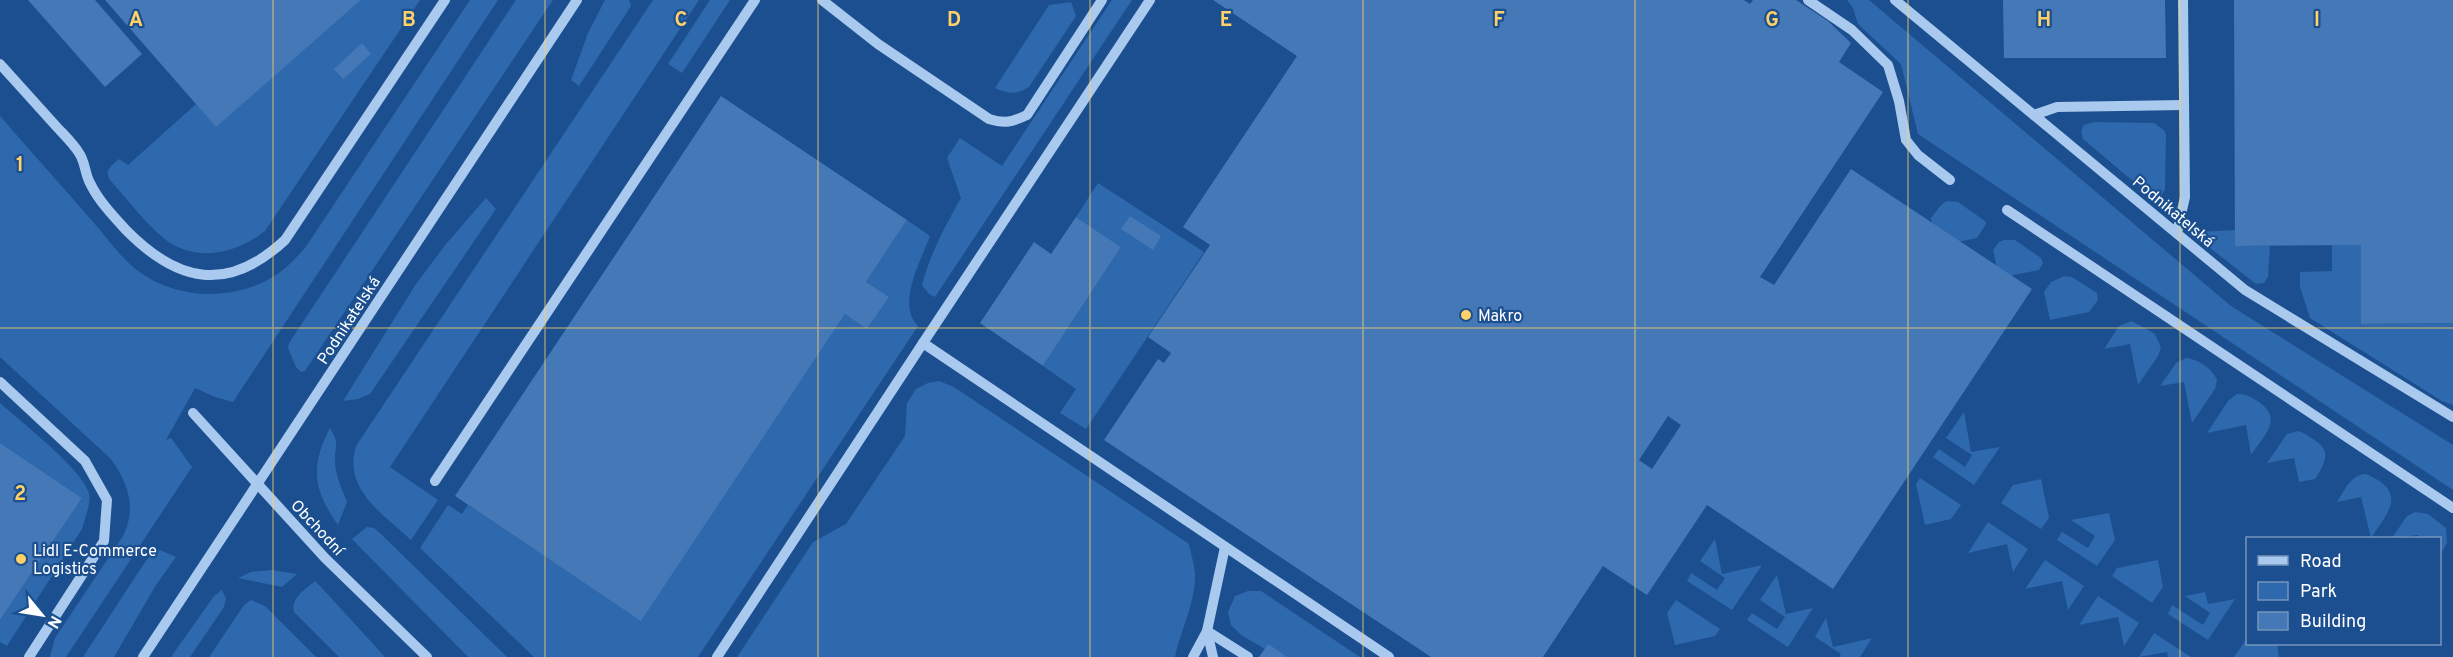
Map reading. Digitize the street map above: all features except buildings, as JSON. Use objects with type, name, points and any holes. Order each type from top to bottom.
[{"type":"street","points":[[0,64],[80,154],[90,184],[113,216],[145,250],[172,267],[196,274],[221,274],[249,267],[267,256],[285,240],[445,0]]},
{"type":"street","name":"Podnikatelská","points":[[143,657],[577,0]]},
{"type":"street","points":[[435,481],[755,0]]},
{"type":"street","points":[[822,0],[878,45],[989,119],[1001,123],[1012,122],[1027,115],[1102,0]]},
{"type":"street","points":[[717,657],[1150,0]]},
{"type":"street","points":[[1808,0],[1852,30],[1888,65],[1899,101],[1906,140],[1918,155],[1950,180]]},
{"type":"street","name":"Podnikatelská","points":[[1895,0],[2245,291],[2453,417]]},
{"type":"street","points":[[2176,233],[2185,197],[2183,0]]},
{"type":"street","points":[[2034,115],[2057,108],[2184,105]]},
{"type":"street","points":[[2007,210],[2453,508]]},
{"type":"street","points":[[923,343],[1389,657]]},
{"type":"street","points":[[0,382],[85,461],[107,500],[104,541],[29,657]]},
{"type":"street","name":"Obchodní","points":[[192,412],[325,558],[427,657]]},
{"type":"street","points":[[1193,657],[1207,631],[1225,547]]},
{"type":"street","points":[[1207,631],[1213,657]]},
{"type":"street","points":[[1207,631],[1248,657]]},
{"type":"green space","points":[[361,0],[420,0],[265,231],[240,246],[213,253],[185,250],[160,235],[110,180],[108,171],[111,166],[119,159],[128,165],[196,104],[216,126]]},
{"type":"green space","points":[[470,0],[498,0],[233,402],[195,388],[166,440],[171,438],[192,467],[66,657],[50,657],[55,638],[123,536],[130,506],[122,477],[111,459],[0,357],[0,116],[134,268],[156,282],[188,292],[205,294],[239,291],[276,275],[305,248]]},
{"type":"green space","points":[[516,0],[553,0],[305,371],[301,372],[296,367],[288,348],[289,343]]},
{"type":"green space","points":[[605,0],[629,0],[631,6],[579,86],[571,80],[588,33]]},
{"type":"green space","points":[[653,0],[699,0],[390,467],[438,500],[411,540],[377,510],[360,488],[353,462],[356,446]]},
{"type":"green space","points":[[710,0],[730,0],[682,73],[668,64]]},
{"type":"green space","points":[[1112,0],[1132,0],[935,297],[929,294],[922,285],[929,262],[961,198],[947,158],[960,138],[1002,166]]},
{"type":"green space","points":[[1847,0],[1869,0],[2231,306],[2453,445],[2453,490],[1918,134],[1901,64],[1858,24],[1853,8]]},
{"type":"green space","points":[[1071,2],[1076,16],[1029,87],[1012,93],[995,88],[1049,5]]},
{"type":"green space","points":[[2095,122],[2154,123],[2164,130],[2166,135],[2165,189],[2161,197],[2153,198],[2083,139],[2081,131],[2084,125]]},
{"type":"green space","points":[[1098,183],[1204,252],[1086,429],[1060,413],[1076,389],[1043,366],[1121,247],[1076,217]]},
{"type":"green space","points":[[486,198],[496,209],[370,394],[358,399],[343,401],[416,284],[446,244]]},
{"type":"green space","points":[[1947,201],[1958,202],[1985,221],[1986,224],[1977,238],[1937,246],[1931,218]]},
{"type":"green space","points":[[907,220],[930,236],[916,270],[910,294],[909,306],[918,326],[698,657],[534,657],[420,548],[448,505],[462,514],[468,505],[641,620],[845,314],[868,328],[888,297],[866,282]]},
{"type":"green space","points":[[2235,230],[2235,246],[2270,246],[2268,277],[2264,283],[2256,284],[2205,244],[2200,232]]},
{"type":"green space","points":[[2015,240],[2041,258],[2043,263],[2039,270],[1999,278],[1993,250],[1999,242]]},
{"type":"green space","points":[[2332,245],[2361,245],[2361,324],[2453,323],[2453,405],[2442,401],[2310,318],[2300,287],[2300,272],[2332,271]]},
{"type":"green space","points":[[2064,276],[2072,277],[2097,293],[2098,300],[2089,312],[2050,320],[2044,292],[2051,282]]},
{"type":"green space","points":[[2132,321],[2155,334],[2161,347],[2158,356],[2138,385],[2130,344],[2104,349],[2119,326]]},
{"type":"green space","points":[[2186,358],[2204,365],[2217,380],[2215,389],[2192,423],[2184,382],[2160,386],[2176,363]]},
{"type":"green space","points":[[939,381],[954,387],[1189,544],[1195,570],[1195,584],[1175,657],[737,657],[813,542],[846,524],[905,436],[907,403],[916,389]]},
{"type":"green space","points":[[2237,394],[2246,395],[2259,402],[2270,415],[2269,428],[2251,455],[2246,425],[2207,433],[2228,401]]},
{"type":"green space","points":[[0,403],[75,471],[89,493],[82,529],[7,646],[0,642],[0,620],[82,498],[0,443]]},
{"type":"green space","points":[[1964,412],[1971,452],[2000,447],[1974,485],[1933,457],[1939,449],[1965,467],[1972,455],[1946,438]]},
{"type":"green space","points":[[330,428],[336,441],[336,471],[347,502],[338,525],[323,500],[317,478],[319,454]]},
{"type":"green space","points":[[2298,431],[2321,445],[2325,454],[2323,464],[2315,479],[2299,482],[2294,458],[2267,463],[2287,434]]},
{"type":"green space","points":[[2366,474],[2379,481],[2391,495],[2388,511],[2372,537],[2361,497],[2337,502],[2345,488],[2360,475]]},
{"type":"green space","points":[[1920,478],[1961,505],[1951,519],[1925,525],[1916,484]]},
{"type":"green space","points":[[2041,479],[2049,518],[2041,529],[2001,503],[2013,485]]},
{"type":"green space","points":[[2415,512],[2428,514],[2446,528],[2447,543],[2441,553],[2441,537],[2419,537],[2418,535],[2393,537],[2407,516]]},
{"type":"green space","points":[[2109,513],[2115,540],[2097,566],[2057,540],[2062,532],[2088,548],[2095,536],[2071,520]]},
{"type":"green space","points":[[1988,522],[2028,549],[2013,572],[2007,544],[1968,553]]},
{"type":"green space","points":[[367,527],[374,528],[382,535],[507,657],[468,657],[352,539]]},
{"type":"green space","points":[[1715,539],[1722,574],[1762,565],[1732,610],[1687,581],[1691,573],[1717,590],[1725,578],[1700,561]]},
{"type":"green space","points":[[160,550],[176,557],[156,585],[114,657],[83,657],[145,562],[153,553]]},
{"type":"green space","points":[[2045,560],[2084,586],[2068,610],[2062,581],[2025,589]]},
{"type":"green space","points":[[2158,560],[2163,587],[2152,603],[2112,576],[2117,568]]},
{"type":"green space","points":[[272,570],[297,574],[282,587],[238,578],[251,572]]},
{"type":"green space","points":[[1777,575],[1786,614],[1813,608],[1788,647],[1747,620],[1752,613],[1777,629],[1785,617],[1760,600]]},
{"type":"green space","points":[[315,581],[385,657],[339,657],[294,612],[297,598]]},
{"type":"green space","points":[[222,590],[226,599],[224,607],[190,657],[171,657],[214,596]]},
{"type":"green space","points":[[1248,591],[1261,591],[1360,657],[1279,657],[1241,635],[1231,625],[1228,612],[1235,596]]},
{"type":"green space","points":[[2205,592],[2208,604],[2235,599],[2208,640],[2168,614],[2172,605],[2203,625],[2210,613],[2185,596]]},
{"type":"green space","points":[[2098,596],[2139,623],[2124,646],[2118,617],[2079,625]]},
{"type":"green space","points":[[251,600],[265,606],[316,657],[209,657],[244,605]]},
{"type":"green space","points":[[1676,600],[1720,629],[1715,636],[1675,645],[1667,613]]},
{"type":"green space","points":[[1826,618],[1833,647],[1872,638],[1860,657],[1839,657],[1841,654],[1815,637]]},
{"type":"green space","points":[[2154,633],[2191,657],[2168,657],[2167,652],[2139,657]]},
{"type":"green space","points":[[2246,639],[2246,645],[2277,645],[2279,657],[2234,657]]},
{"type":"place","name":"Makro","points":[[1466,315]]},
{"type":"place","name":"Lidl E-Commerce Logistics","points":[[21,559]]}]
